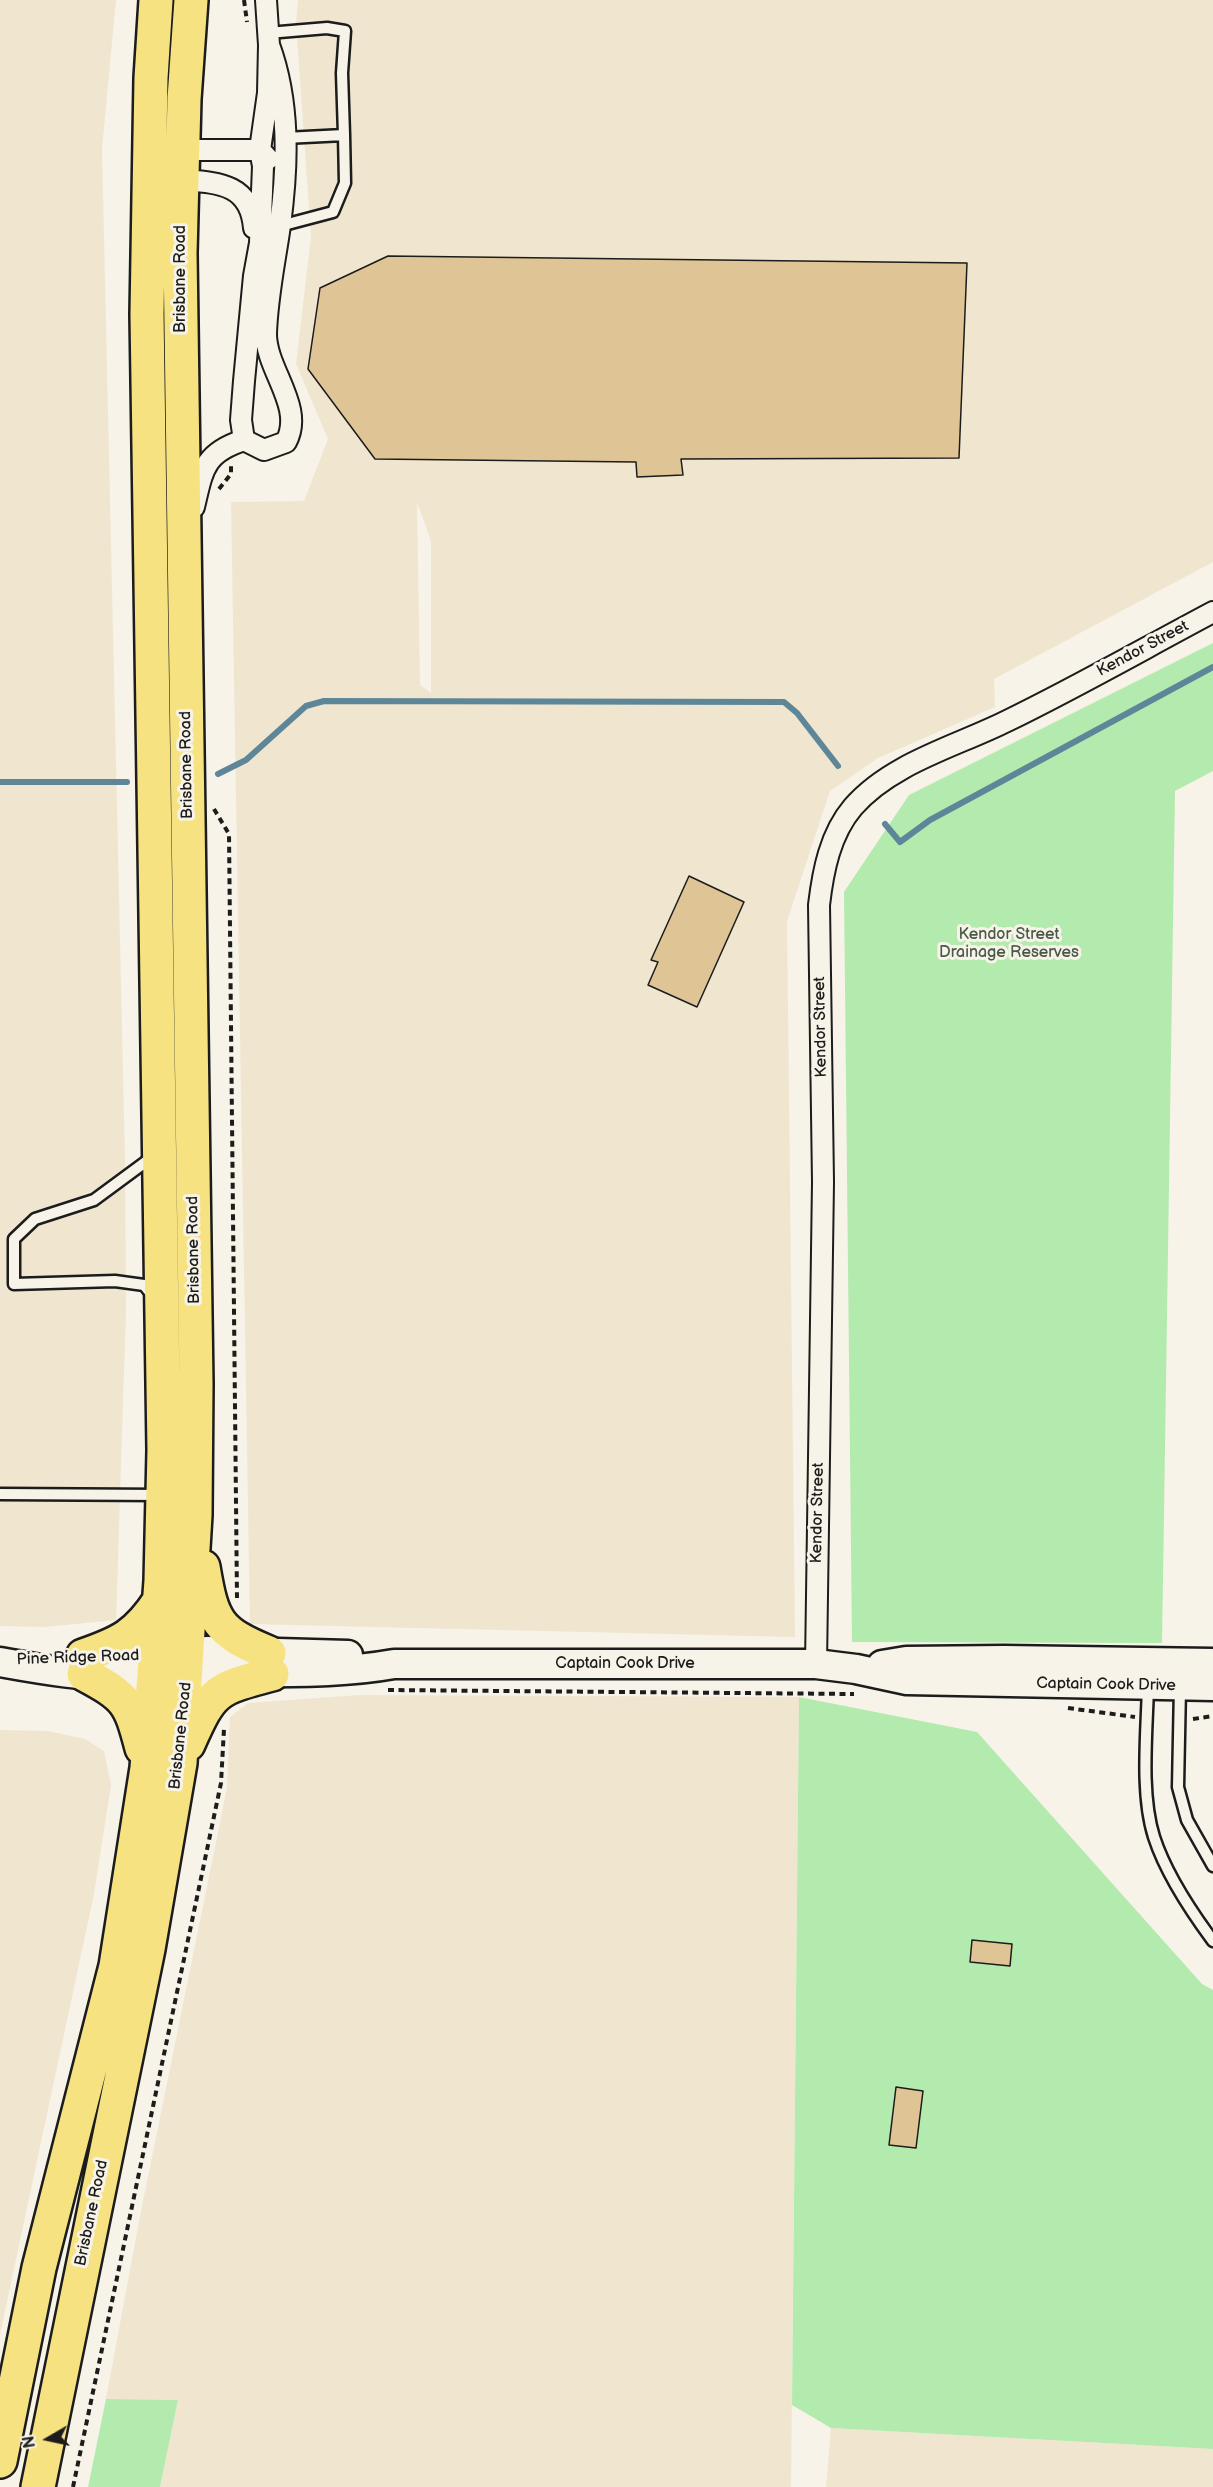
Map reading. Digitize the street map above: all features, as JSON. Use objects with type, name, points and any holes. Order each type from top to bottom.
[{"type":"highway","name":"Brisbane Road","points":[[0,2461],[39,2268],[116,1966],[147,1768],[160,1600],[164,1495],[147,314],[149,163],[156,0]]},
{"type":"highway","name":"Brisbane Road","points":[[38,2487],[148,1949],[180,1763],[188,1663],[195,1515],[194,1147],[180,330],[182,165],[191,0]]},
{"type":"highway","points":[[180,1763],[200,1716],[217,1693],[271,1663],[235,1636],[214,1615],[209,1604],[195,1515]]},
{"type":"highway","points":[[147,1768],[133,1714],[128,1705],[83,1665],[129,1637],[146,1621],[160,1600]]},
{"type":"highway","points":[[46,2487],[53,2409]]},
{"type":"street","points":[[254,276],[261,243],[263,166],[260,150],[267,113],[269,39],[266,0]]},
{"type":"street","points":[[183,550],[203,471],[209,459],[219,450],[244,440],[264,450],[286,442],[291,434],[290,411],[267,346],[268,303],[284,188],[285,138],[281,77],[269,39]]},
{"type":"street","points":[[149,163],[182,165],[260,150]]},
{"type":"street","points":[[260,150],[272,164],[284,188]]},
{"type":"street","points":[[149,163],[182,165],[230,188],[245,198],[253,217],[254,276],[241,420],[244,440]]},
{"type":"street","name":"Kendor Street","points":[[816,1664],[823,1182],[819,905],[822,874],[835,835],[853,807],[880,783],[927,757],[1008,721],[1213,612]]},
{"type":"street","name":"Captain Cook Drive","points":[[188,1663],[271,1663],[357,1655],[394,1664],[816,1664],[860,1682],[1148,1674],[1181,1675],[1213,1686]]},
{"type":"street","name":"Pine Ridge Road","points":[[0,1662],[64,1674],[83,1665],[188,1663]]},
{"type":"street","name":"Captain Cook Drive","points":[[1181,1675],[1213,1663]]},
{"type":"lane","points":[[269,39],[327,28],[345,31],[342,73],[345,183],[333,212],[280,226]]},
{"type":"lane","points":[[285,138],[344,135]]},
{"type":"lane","points":[[159,1153],[94,1200],[35,1219],[14,1239],[14,1284],[115,1281],[144,1285],[161,1305]]},
{"type":"lane","points":[[0,1494],[164,1495]]},
{"type":"lane","points":[[1148,1674],[1147,1782],[1153,1835],[1183,1895],[1213,1941]]},
{"type":"lane","points":[[1181,1675],[1178,1787],[1187,1820],[1213,1866]]},
{"type":"path","points":[[379,1690],[860,1682]]},
{"type":"path","points":[[1062,1708],[1127,1717]]},
{"type":"path","points":[[1197,1719],[1213,1716]]},
{"type":"shaded area","points":[[0,0],[116,0],[102,149],[125,1160],[126,1310],[116,1620],[45,1627],[0,1626]]},
{"type":"shaded area","points":[[298,0],[1213,0],[1213,562],[994,679],[995,707],[878,758],[830,791],[787,921],[795,1637],[250,1624],[231,502],[304,501],[328,439],[296,364],[311,237],[296,22]],"holes":[[[417,502],[431,541],[431,693],[420,685]]]},
{"type":"shaded area","points":[[359,1695],[799,1697],[791,2487],[160,2487],[178,2400],[106,2399],[140,2216],[227,1788],[230,1717],[248,1703]]},
{"type":"shaded area","points":[[0,1730],[48,1731],[85,1739],[104,1751],[111,1785],[94,1894],[0,2334]]},
{"type":"shaded area","points":[[831,2428],[1213,2449],[1213,2487],[826,2487]]},
{"type":"green space","name":"Kendor Street Drainage Reserves","points":[[1213,643],[1213,771],[1175,791],[1162,1643],[852,1642],[844,892],[909,795]]},
{"type":"green space","points":[[799,1697],[977,1732],[1202,1984],[1213,1990],[1213,2449],[831,2428],[792,2405]]},
{"type":"green space","points":[[106,2399],[178,2400],[160,2487],[88,2487]]},
{"type":"building","points":[[388,256],[967,263],[959,458],[681,459],[683,475],[637,477],[636,462],[375,459],[308,369],[320,288]]},
{"type":"building","points":[[689,876],[744,902],[697,1007],[648,985],[658,962],[651,960]]},
{"type":"building","points":[[972,1940],[1012,1944],[1010,1966],[970,1962]]},
{"type":"building","points":[[896,2087],[923,2091],[916,2148],[889,2145]]},
{"type":"waterway","points":[[885,824],[900,842],[930,820],[1213,667]]},
{"type":"waterway","points":[[218,774],[246,760],[306,706],[324,701],[784,702],[797,713],[838,766]]},
{"type":"waterway","points":[[0,782],[127,782]]}]
